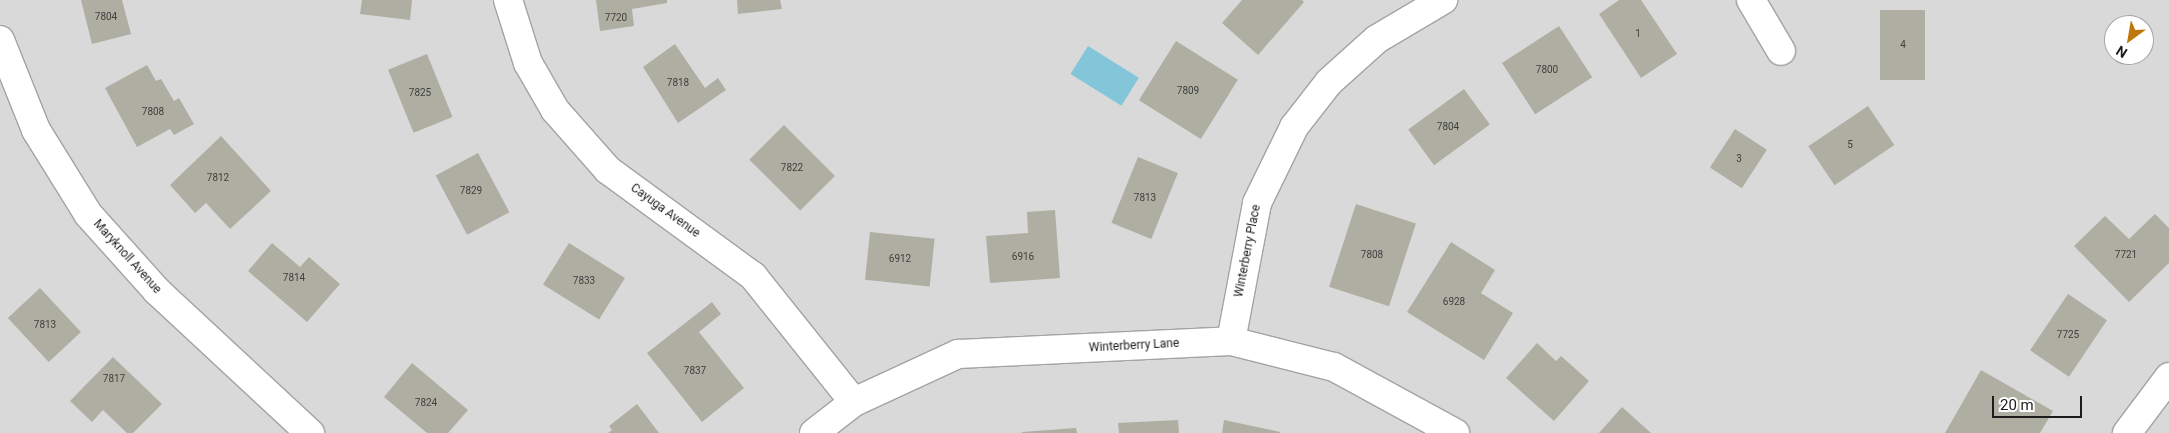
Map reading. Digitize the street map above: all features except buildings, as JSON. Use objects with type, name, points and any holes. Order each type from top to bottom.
[{"type":"street","name":"Cayuga Avenue","points":[[508,0],[528,63],[555,110],[608,170],[753,276],[854,402]]},
{"type":"street","name":"Winterberry Place","points":[[1231,341],[1257,203],[1294,127],[1329,82],[1377,39],[1443,0]]},
{"type":"street","points":[[1751,0],[1781,51]]},
{"type":"street","name":"Maryknoll Avenue","points":[[0,40],[36,130],[88,214],[157,291],[310,433]]},
{"type":"street","name":"Winterberry Lane","points":[[814,433],[854,402],[958,354],[1231,341],[1334,367],[1455,433]]},
{"type":"street","points":[[2127,433],[2169,377]]},
{"type":"shaded area","points":[[0,0],[2169,0],[2169,433],[0,433]]},
{"type":"shaded area","points":[[1088,46],[1139,78],[1121,106],[1071,74]]}]
